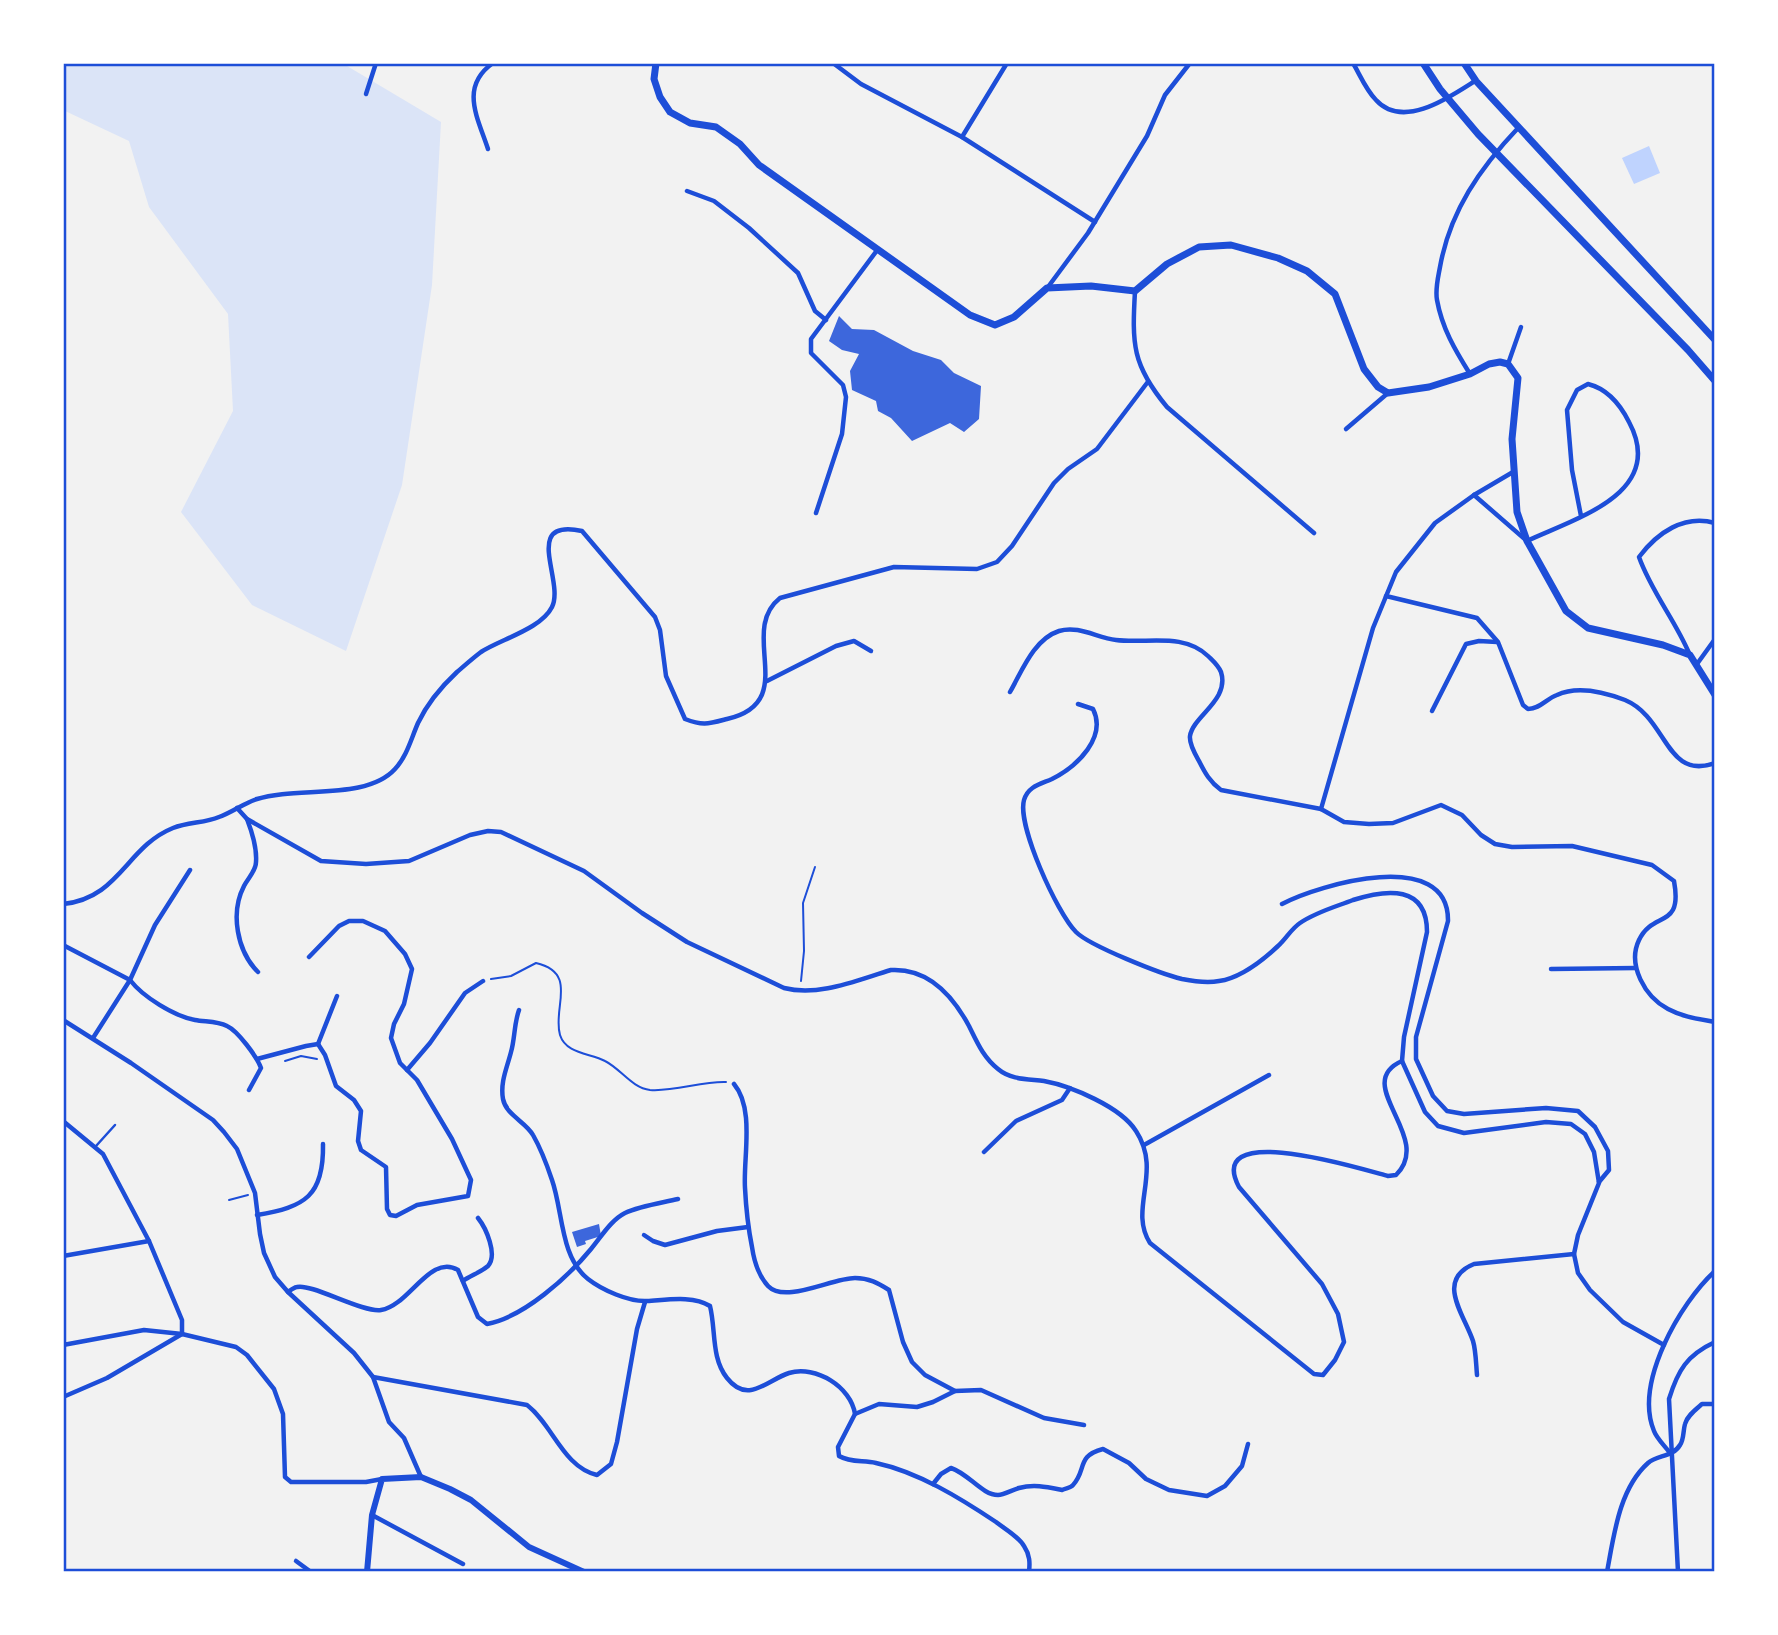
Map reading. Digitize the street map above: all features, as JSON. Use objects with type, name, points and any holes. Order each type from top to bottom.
[{"type":"main road","points":[[656,63],[654,79],[660,97],[670,112],[690,122],[716,127],[740,144],[759,164],[970,315],[995,325],[1014,317],[1047,288],[1091,286],[1135,291],[1167,264],[1199,247],[1231,245],[1278,258],[1307,271],[1335,294],[1364,369],[1378,387],[1388,393],[1429,387],[1470,374],[1489,364],[1508,364],[1518,378],[1512,439],[1517,512],[1527,541],[1566,611],[1588,628],[1663,645],[1690,655],[1715,695]]},
{"type":"main road","points":[[1423,63],[1448,99],[1495,152],[1715,381]]},
{"type":"main road","points":[[1464,63],[1476,81],[1715,340]]},
{"type":"street","points":[[366,94],[376,63]]},
{"type":"street","points":[[488,149],[472,96],[477,82],[493,63]]},
{"type":"street","points":[[833,63],[860,84],[962,137],[1095,222]]},
{"type":"street","points":[[962,137],[1007,63]]},
{"type":"street","points":[[1047,288],[1095,222],[1147,136],[1165,95],[1190,63]]},
{"type":"street","points":[[1353,63],[1373,98],[1394,111],[1414,111],[1448,99],[1476,81]]},
{"type":"street","points":[[1470,374],[1448,339],[1436,291],[1443,251],[1456,213],[1471,184],[1495,152],[1519,127]]},
{"type":"street","points":[[687,191],[714,201],[749,228],[798,273],[815,311],[826,320]]},
{"type":"street","points":[[816,513],[842,434],[846,397],[843,385],[811,353],[811,339],[878,249]]},
{"type":"street","points":[[1135,291],[1133,324],[1138,360],[1147,383],[1167,407],[1314,533]]},
{"type":"street","points":[[1508,364],[1521,327]]},
{"type":"street","points":[[63,904],[80,902],[102,892],[144,848],[161,834],[176,827],[219,818],[258,799],[300,792],[357,788],[378,782],[393,771],[406,753],[425,710],[455,674],[481,652],[541,619],[551,608],[555,596],[548,555],[549,540],[556,531],[568,528],[582,531],[647,607],[660,630],[666,676],[685,719],[702,726],[736,717],[756,704],[767,681],[762,634],[772,604],[780,598],[894,567],[977,569],[997,562],[1013,547],[1054,483],[1068,469],[1097,449],[1147,383]]},
{"type":"street","points":[[1474,495],[1527,541],[1581,516],[1596,509],[1623,490],[1632,480],[1639,460],[1637,436],[1621,407],[1602,387],[1588,384],[1577,390],[1567,410],[1572,470],[1581,516]]},
{"type":"street","points":[[1346,429],[1388,393]]},
{"type":"street","points":[[1321,809],[1373,628],[1396,572],[1435,523],[1513,472]]},
{"type":"street","points":[[1690,655],[1639,557],[1674,525],[1702,519],[1715,523]]},
{"type":"street","points":[[1386,596],[1477,618],[1498,642],[1528,709],[1535,709],[1557,694],[1577,690],[1598,691],[1641,709],[1652,720],[1681,762],[1690,767],[1715,763]]},
{"type":"street","points":[[1010,692],[1038,646],[1058,631],[1076,629],[1116,640],[1175,640],[1191,645],[1203,651],[1217,665],[1223,684],[1211,708],[1190,734],[1197,758],[1210,781],[1221,790],[1321,809],[1344,822],[1393,823],[1441,805],[1462,815],[1495,845],[1572,846],[1652,865],[1674,881],[1677,899],[1674,910],[1646,929],[1639,939],[1635,952],[1636,968],[1642,983],[1665,1009],[1685,1017],[1715,1022]]},
{"type":"street","points":[[1697,664],[1715,639]]},
{"type":"street","points":[[767,681],[836,646],[854,641],[871,652]]},
{"type":"street","points":[[1432,711],[1466,644],[1479,641],[1498,642]]},
{"type":"street","points":[[1078,704],[1093,709],[1098,719],[1093,742],[1087,751],[1061,774],[1030,789],[1024,801],[1032,851],[1057,903],[1076,932],[1104,948],[1184,979],[1220,981],[1245,971],[1279,946],[1296,925],[1312,915],[1369,895],[1403,893],[1423,908],[1427,919],[1427,932],[1404,1037],[1402,1061],[1425,1112],[1438,1126],[1464,1133],[1546,1122],[1571,1124],[1585,1134],[1594,1152],[1599,1182]]},
{"type":"street","points":[[237,808],[247,819],[321,861],[366,864],[409,861],[470,835],[488,831],[501,832],[584,871],[687,942],[784,988],[799,992],[832,987],[891,970],[904,970],[925,977],[947,994],[967,1023],[983,1054],[1000,1071],[1017,1079],[1070,1088],[1122,1115],[1135,1128],[1144,1145],[1148,1162],[1142,1217],[1143,1233],[1150,1243],[1314,1374],[1323,1375],[1344,1342],[1338,1314],[1322,1284],[1239,1187],[1233,1176],[1235,1164],[1242,1156],[1256,1152],[1280,1151],[1396,1175],[1406,1159],[1404,1132],[1383,1089],[1383,1077],[1390,1066],[1402,1061]]},
{"type":"street","points":[[247,819],[256,861],[240,896],[238,937],[245,955],[258,972]]},
{"type":"street","points":[[93,1038],[130,980],[155,925],[190,870]]},
{"type":"street","points":[[1282,904],[1304,892],[1348,882],[1388,877],[1420,880],[1435,887],[1444,897],[1448,921],[1416,1037],[1416,1059],[1433,1096],[1447,1111],[1464,1114],[1561,1108],[1578,1111],[1595,1127],[1608,1151],[1609,1170],[1599,1182],[1581,1227],[1574,1254],[1578,1273],[1590,1290],[1623,1322],[1664,1345]]},
{"type":"street","points":[[309,957],[339,926],[349,921],[363,920],[385,931],[405,954],[412,969],[404,1004],[394,1024],[391,1038],[400,1063],[417,1080],[452,1139],[471,1180],[468,1196],[417,1205],[396,1216],[390,1215],[387,1209],[386,1167],[361,1150],[358,1141],[361,1111],[354,1100],[336,1086],[325,1055],[318,1044]]},
{"type":"street","points":[[63,945],[130,980],[137,989],[170,1010],[192,1020],[224,1024],[233,1029],[258,1062],[259,1075],[249,1090]]},
{"type":"street","points":[[1551,969],[1636,968]]},
{"type":"street","points":[[407,1070],[430,1043],[465,993],[483,981]]},
{"type":"street","points":[[318,1044],[337,996]]},
{"type":"street","points":[[519,1010],[504,1077],[504,1103],[533,1134],[553,1182],[566,1241],[576,1267],[588,1279],[617,1294],[645,1302],[701,1300],[710,1306],[716,1357],[728,1380],[745,1391],[758,1390],[791,1372],[821,1374],[849,1396],[855,1414]]},
{"type":"street","points":[[63,1020],[212,1120],[225,1132],[237,1149],[256,1193],[264,1254],[275,1277],[288,1293],[354,1353],[373,1377],[389,1422],[404,1438],[421,1477]]},
{"type":"street","points":[[258,1062],[306,1045],[318,1044]]},
{"type":"street","points":[[1144,1145],[1269,1075]]},
{"type":"street","points":[[734,1084],[739,1090],[747,1121],[745,1186],[748,1227],[761,1277],[771,1289],[786,1294],[854,1278],[875,1280],[889,1290],[903,1342],[912,1362],[925,1375],[955,1391]]},
{"type":"street","points":[[984,1152],[1016,1121],[1062,1100],[1070,1088]]},
{"type":"street","points":[[63,1121],[103,1154],[118,1179],[149,1241],[182,1320],[183,1334]]},
{"type":"street","points":[[257,1215],[285,1211],[302,1202],[315,1189],[323,1169],[323,1144]]},
{"type":"street","points":[[288,1293],[299,1286],[306,1287],[330,1297],[380,1311],[397,1304],[438,1268],[452,1266],[458,1270],[478,1317],[487,1324],[496,1322],[540,1298],[576,1267],[615,1220],[625,1213],[678,1199]]},
{"type":"street","points":[[463,1281],[488,1266],[491,1260],[488,1233],[478,1218]]},
{"type":"street","points":[[644,1235],[664,1245],[718,1231],[748,1227]]},
{"type":"street","points":[[63,1256],[149,1241]]},
{"type":"street","points":[[1477,1375],[1474,1343],[1453,1292],[1455,1278],[1463,1268],[1474,1264],[1574,1254]]},
{"type":"street","points":[[1671,1454],[1654,1433],[1649,1412],[1650,1391],[1675,1320],[1701,1283],[1715,1271]]},
{"type":"street","points":[[373,1377],[527,1405],[537,1413],[583,1471],[597,1475],[611,1464],[637,1329],[645,1302]]},
{"type":"street","points":[[63,1345],[144,1330],[183,1334],[236,1347],[247,1355],[274,1389],[283,1414],[285,1477],[290,1482],[366,1482],[421,1477],[471,1500],[529,1548],[584,1572]]},
{"type":"street","points":[[63,1397],[107,1378],[183,1334]]},
{"type":"street","points":[[1678,1572],[1669,1399],[1675,1379],[1685,1363],[1698,1350],[1715,1342]]},
{"type":"street","points":[[1029,1572],[1030,1559],[1024,1545],[966,1502],[933,1484],[875,1463],[847,1461],[839,1456],[838,1447],[855,1414],[879,1404],[917,1407],[955,1391],[981,1390],[1044,1418],[1084,1425]]},
{"type":"street","points":[[1607,1572],[1620,1513],[1633,1478],[1651,1460],[1671,1454],[1681,1444],[1685,1421],[1702,1404],[1715,1404]]},
{"type":"street","points":[[933,1484],[941,1474],[951,1468],[963,1472],[984,1492],[998,1495],[1042,1485],[1062,1490],[1073,1485],[1091,1452],[1103,1449],[1129,1463],[1146,1479],[1169,1490],[1207,1496],[1226,1486],[1242,1466],[1248,1444]]},
{"type":"street","points":[[367,1572],[372,1515],[382,1479]]},
{"type":"street","points":[[372,1515],[463,1564]]},
{"type":"street","points":[[296,1561],[312,1572]]},
{"type":"lane","points":[[94,1148],[115,1125]]},
{"type":"path","points":[[799,992],[804,951],[803,903],[815,867]]},
{"type":"path","points":[[483,981],[511,976],[536,962],[548,965],[559,976],[562,997],[560,1036],[569,1048],[607,1061],[627,1079],[649,1090],[723,1082],[734,1084]]},
{"type":"path","points":[[280,1062],[301,1056],[318,1060]]},
{"type":"path","points":[[229,1200],[256,1193]]},
{"type":"shaded area","points":[[63,63],[342,63],[441,122],[432,285],[402,485],[346,651],[252,605],[181,512],[233,411],[228,314],[149,207],[129,141],[63,110]]},
{"type":"water","points":[[1649,146],[1660,173],[1634,184],[1622,158]]},
{"type":"building","points":[[839,316],[852,329],[874,330],[913,351],[941,360],[954,373],[981,386],[979,419],[964,432],[950,423],[912,441],[891,418],[878,411],[876,401],[852,390],[850,371],[859,354],[842,350],[829,341]]},
{"type":"building","points":[[599,1224],[601,1236],[585,1241],[586,1244],[577,1247],[572,1232]]}]
